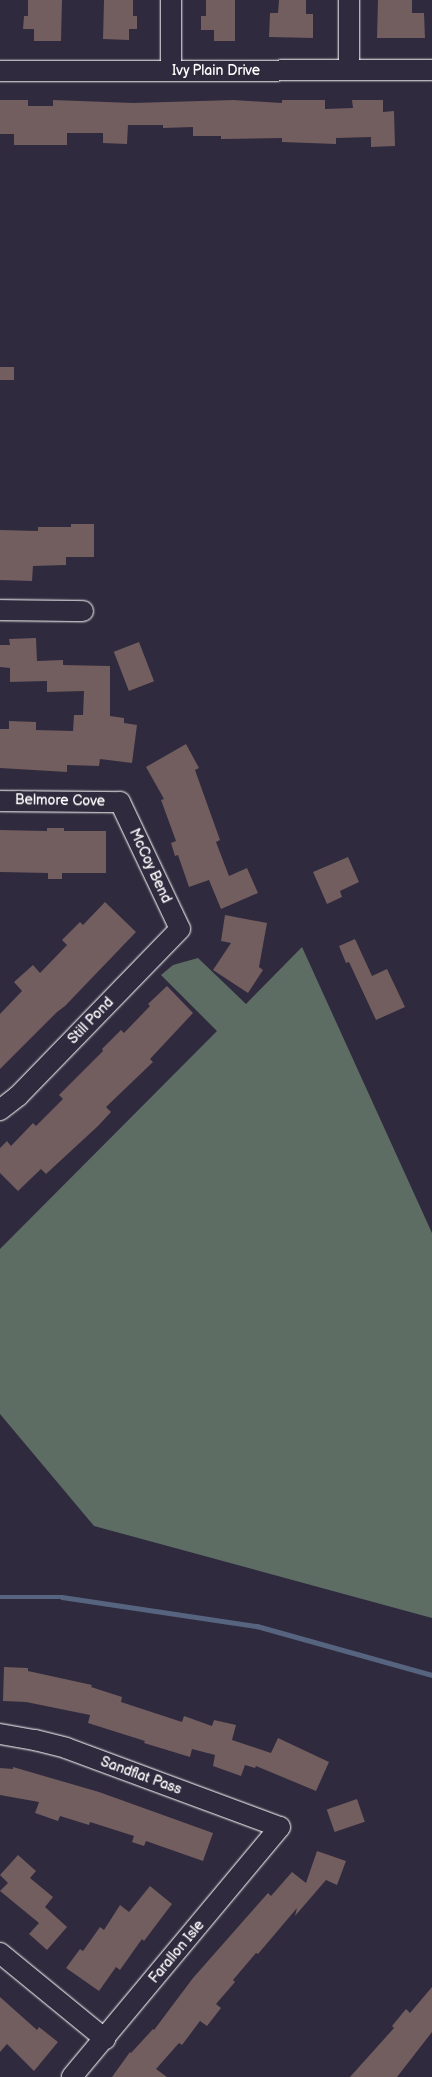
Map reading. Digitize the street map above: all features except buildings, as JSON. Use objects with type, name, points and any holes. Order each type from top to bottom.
[{"type":"street","points":[[171,0],[171,71]]},
{"type":"street","points":[[349,0],[350,70]]},
{"type":"street","name":"Ivy Plain Drive","points":[[0,71],[432,70]]},
{"type":"street","points":[[0,610],[83,611]]},
{"type":"street","name":"Belmore Cove","points":[[0,801],[120,802]]},
{"type":"street","name":"McCoy Bend","points":[[120,802],[180,929]]},
{"type":"street","name":"Still Pond","points":[[0,1110],[18,1096],[180,929]]},
{"type":"street","name":"Sandflat Pass","points":[[0,1734],[66,1748],[280,1827]]},
{"type":"street","name":"Farallon Isle","points":[[72,2077],[280,1827]]},
{"type":"street","points":[[0,1953],[105,2039]]},
{"type":"green space","points":[[302,947],[432,1233],[432,1618],[94,1526],[0,1414],[0,1249],[217,1031],[161,975],[173,965],[198,958],[246,1004]]},
{"type":"waterway","points":[[0,1597],[62,1597],[257,1626],[432,1675]]}]
